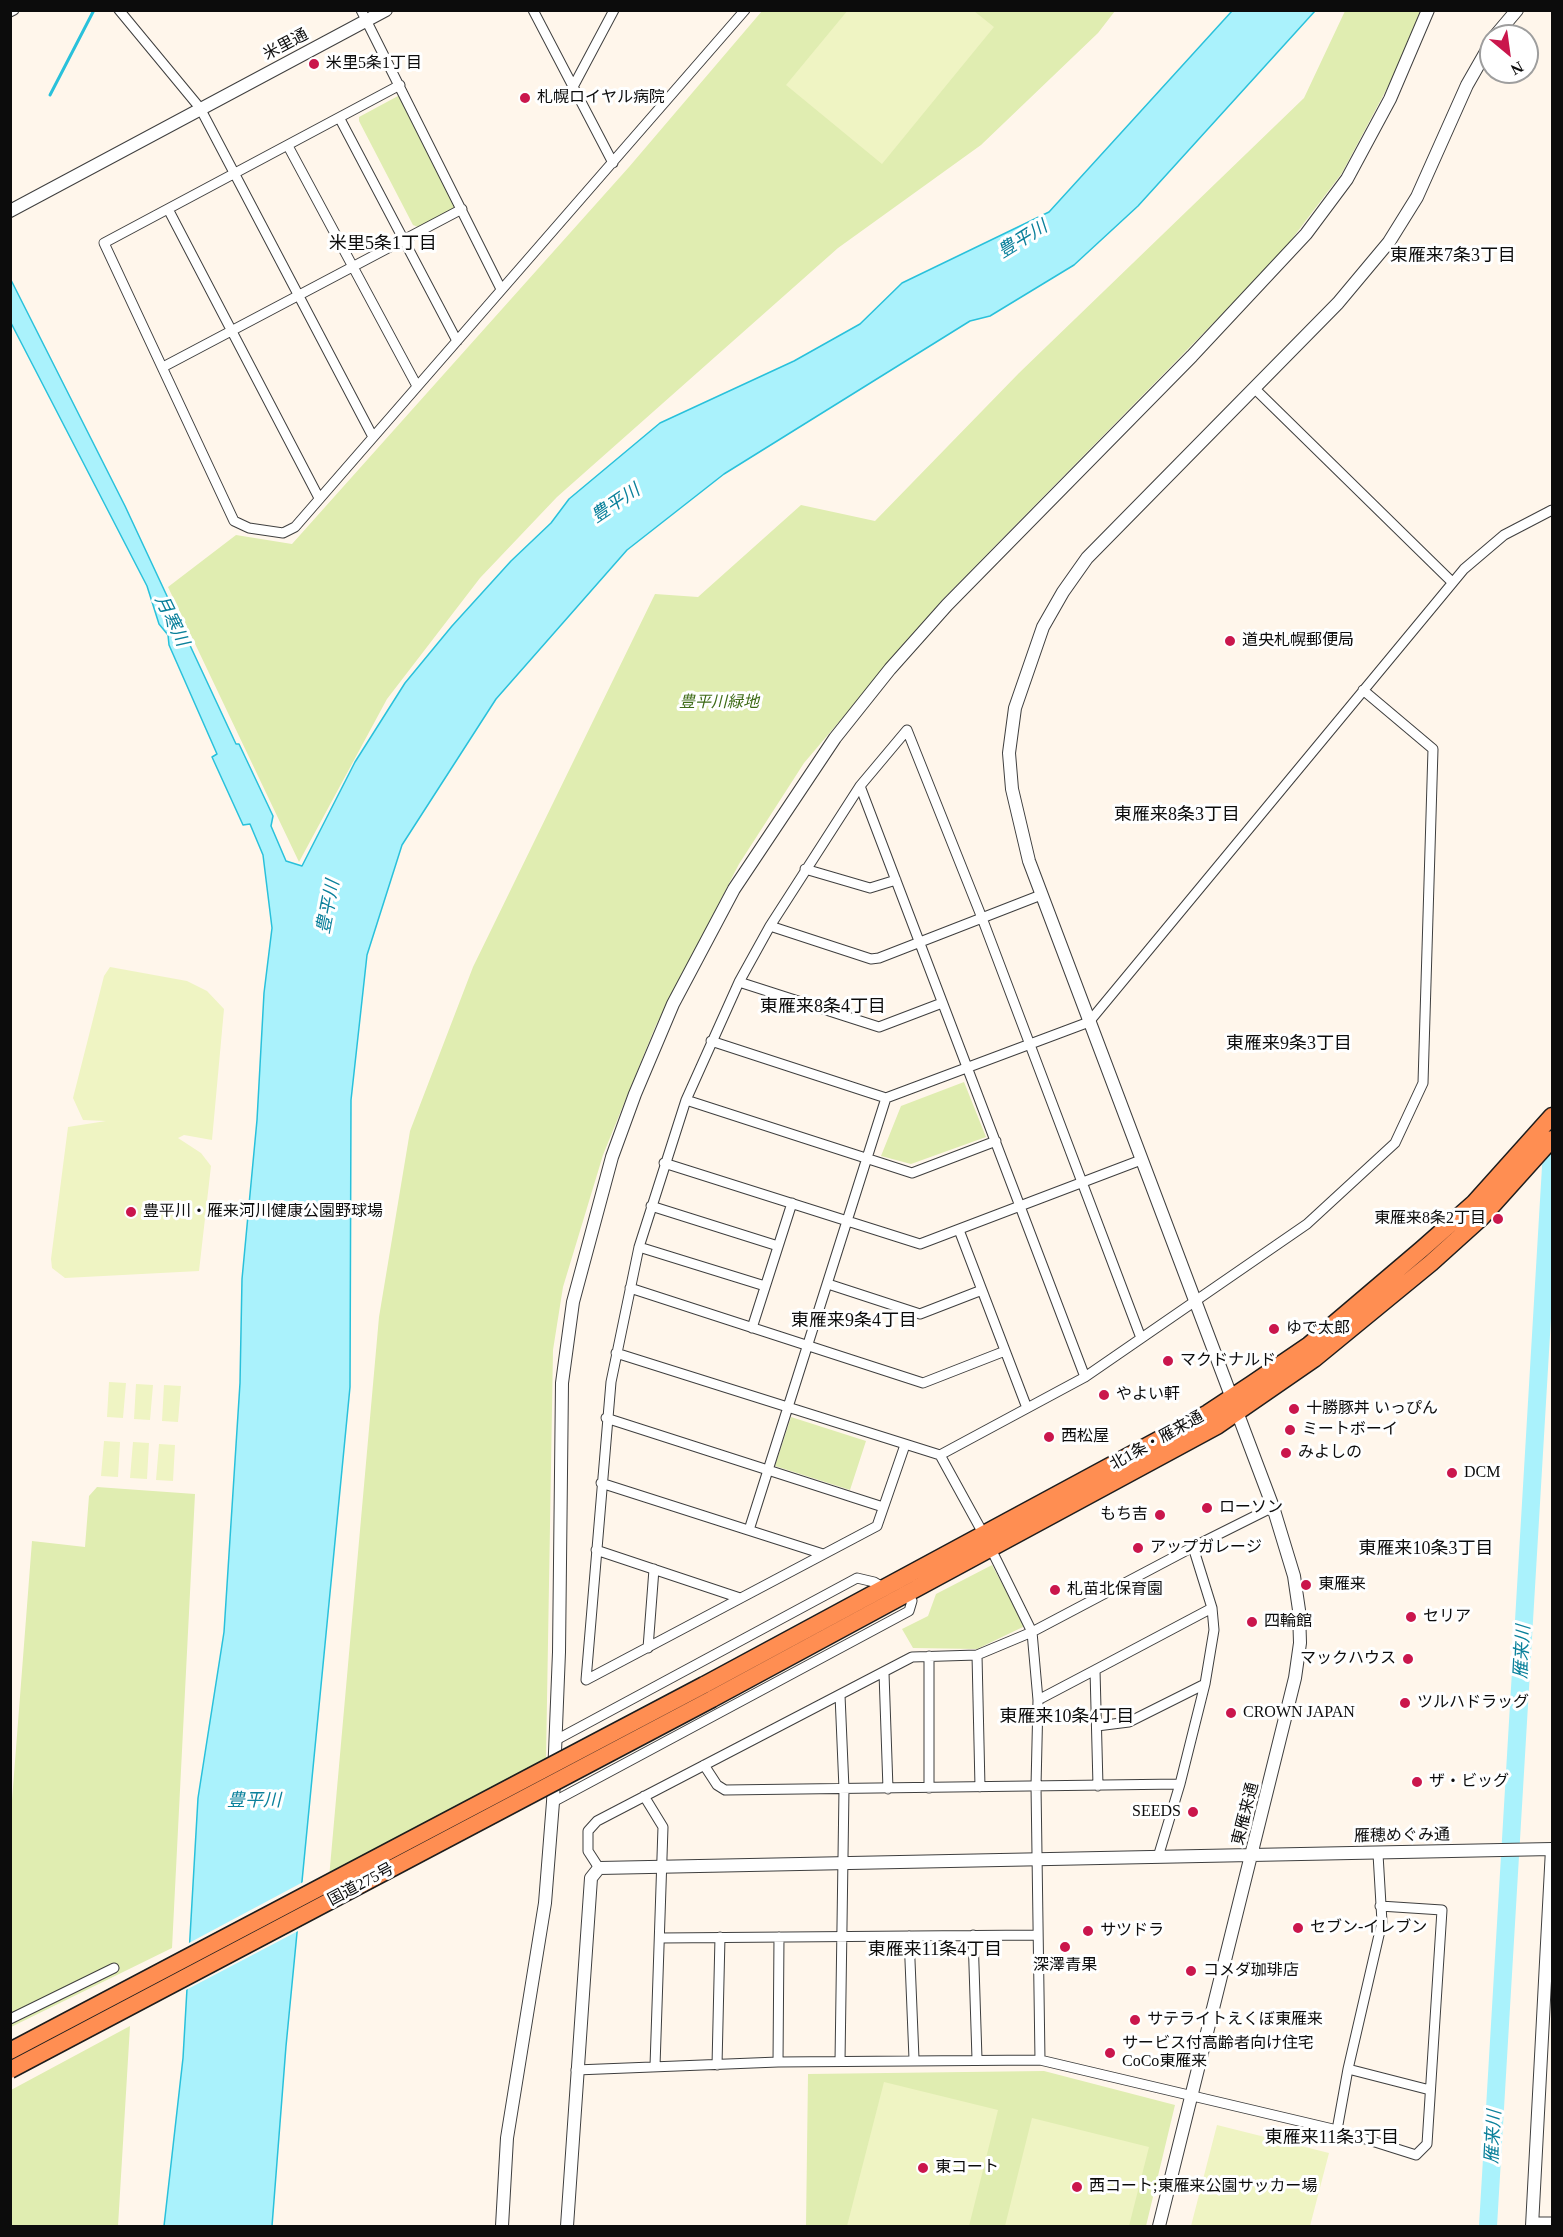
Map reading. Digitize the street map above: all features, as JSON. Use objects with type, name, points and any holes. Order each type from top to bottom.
[{"type":"highway","name":"北1条・雁来通","points":[[1235,1404],[1314,1359],[1431,1263],[1482,1216],[1548,1133]]},
{"type":"highway","name":"北1条・雁来通","points":[[708,1692],[886,1589],[987,1542],[1206,1432],[1235,1404],[1309,1346],[1398,1270],[1548,1133]]},
{"type":"highway","name":"北1条・雁来通","points":[[708,1692],[905,1595],[987,1542]]},
{"type":"highway","name":"国道275号","points":[[10,2051],[708,1692]]},
{"type":"highway","name":"国道275号","points":[[10,2070],[708,1692]]},
{"type":"street","points":[[119,10],[201,108],[374,437]]},
{"type":"street","name":"米里通","points":[[10,211],[201,108],[364,16],[386,10]]},
{"type":"street","points":[[533,10],[613,163]]},
{"type":"street","points":[[573,87],[614,10]]},
{"type":"street","points":[[400,85],[236,175],[104,243],[234,520],[249,528],[283,533],[295,527],[745,10]]},
{"type":"street","points":[[502,2226],[507,2138],[544,1903],[553,1802],[561,1593],[560,1425],[562,1383],[573,1302],[612,1157],[673,1004],[734,889],[835,738],[890,669],[947,605],[1200,348],[1306,234],[1347,179],[1390,99],[1428,10]]},
{"type":"street","points":[[1505,24],[1517,10]]},
{"type":"street","points":[[364,16],[501,289]]},
{"type":"street","name":"東雁来通","points":[[1158,2226],[1253,1856],[1295,1678],[1300,1643],[1294,1576],[1273,1507],[1235,1404],[1041,895],[1020,828],[1012,789],[1009,753],[1015,708],[1043,627],[1063,592],[1087,558],[1338,303],[1389,242],[1417,196],[1467,85],[1479,64]]},
{"type":"street","points":[[340,119],[457,341]]},
{"type":"street","points":[[288,146],[417,386]]},
{"type":"street","points":[[168,209],[320,498]]},
{"type":"street","points":[[163,367],[462,210]]},
{"type":"street","points":[[1254,388],[1452,582]]},
{"type":"street","points":[[711,1041],[886,1098],[1089,1022],[1452,582],[1484,550],[1504,535],[1552,510]]},
{"type":"street","points":[[616,1353],[940,1455],[1085,1377],[1307,1224],[1395,1143],[1423,1083],[1433,749],[1363,690]]},
{"type":"street","points":[[905,1445],[877,1526],[586,1680],[606,1418],[616,1353],[639,1247],[664,1163],[686,1100],[711,1041],[739,982],[770,926],[860,786],[907,730],[982,918],[1141,1338]]},
{"type":"street","points":[[860,786],[1085,1377]]},
{"type":"street","points":[[805,869],[870,888],[896,880]]},
{"type":"street","points":[[770,926],[871,959],[1041,895]]},
{"type":"street","points":[[739,982],[879,1027],[942,1003]]},
{"type":"street","points":[[749,1530],[886,1098]]},
{"type":"street","points":[[686,1100],[912,1173],[996,1141]]},
{"type":"street","points":[[664,1163],[921,1245],[1141,1160]]},
{"type":"street","points":[[752,1328],[792,1203]]},
{"type":"street","points":[[651,1206],[778,1246]]},
{"type":"street","points":[[959,1230],[1027,1408]]},
{"type":"street","points":[[639,1247],[765,1286]]},
{"type":"street","points":[[828,1284],[920,1314],[982,1290]]},
{"type":"street","points":[[630,1288],[923,1383],[1005,1351]]},
{"type":"street","points":[[606,1418],[884,1507]]},
{"type":"street","points":[[940,1455],[1032,1632],[1038,1700],[1036,1786],[1040,2060]]},
{"type":"street","points":[[600,1483],[824,1554]]},
{"type":"street","points":[[567,2226],[591,1878],[598,1868],[588,1851],[588,1831],[597,1821],[912,1657],[977,1655],[1032,1632],[1273,1507]]},
{"type":"street","points":[[1158,1857],[1180,1785],[1205,1684],[1215,1630],[1212,1608],[1192,1547]]},
{"type":"street","points":[[596,1550],[740,1598]]},
{"type":"street","points":[[648,1648],[654,1569]]},
{"type":"street","points":[[553,1802],[909,1611],[912,1601],[905,1595],[886,1589],[874,1582],[857,1578],[556,1740]]},
{"type":"street","points":[[1038,1700],[1212,1608]]},
{"type":"street","points":[[977,1655],[980,1787]]},
{"type":"street","points":[[929,1656],[929,1788]]},
{"type":"street","points":[[1095,1670],[1098,1786]]},
{"type":"street","points":[[884,1672],[888,1789]]},
{"type":"street","points":[[1097,1726],[1129,1722],[1205,1684]]},
{"type":"street","points":[[840,1695],[844,1789],[840,2061]]},
{"type":"street","points":[[704,1765],[717,1785],[725,1790],[1180,1785]]},
{"type":"street","points":[[644,1796],[663,1827],[655,2066]]},
{"type":"street","points":[[1552,1849],[1547,2040],[1532,2224],[1552,2222]]},
{"type":"street","name":"雁穂めぐみ通","points":[[598,1868],[1552,1849]]},
{"type":"street","points":[[1337,2130],[1348,2069],[1382,1922],[1378,1854]]},
{"type":"street","points":[[576,2070],[914,2059],[1040,2060],[1191,2098],[1337,2130],[1416,2155],[1427,2144],[1442,1910],[1380,1906]]},
{"type":"street","points":[[973,1935],[977,2060]]},
{"type":"street","points":[[661,1938],[1037,1935]]},
{"type":"street","points":[[909,1936],[914,2059]]},
{"type":"street","points":[[717,2065],[720,1937]]},
{"type":"street","points":[[778,2062],[779,1937]]},
{"type":"street","points":[[10,2019],[114,1968]]},
{"type":"street","points":[[1348,2069],[1430,2090]]},
{"type":"green space","points":[[848,10],[974,11],[994,27],[882,164],[786,85]]},
{"type":"green space","points":[[762,11],[1115,11],[1098,33],[981,145],[838,248],[557,497],[480,578],[387,699],[299,862],[168,587],[236,535],[292,544],[629,167]]},
{"type":"green space","name":"豊平川緑地","points":[[1345,11],[1421,11],[1393,77],[1342,173],[1279,256],[945,597],[804,763],[739,864],[656,1025],[603,1155],[563,1287],[553,1350],[546,1759],[329,1878],[379,1317],[410,1131],[473,967],[655,594],[698,597],[801,505],[875,521],[1019,373],[1304,98]]},
{"type":"green space","points":[[398,96],[403,98],[456,205],[455,208],[418,227],[413,225],[359,121],[359,117]]},
{"type":"green space","points":[[110,967],[187,981],[207,991],[224,1009],[212,1140],[184,1135],[178,1138],[201,1153],[211,1166],[199,1271],[65,1278],[52,1268],[51,1259],[68,1127],[106,1121],[83,1120],[73,1098],[104,976]]},
{"type":"green space","points":[[964,1082],[986,1137],[911,1164],[881,1156],[901,1106]]},
{"type":"green space","points":[[109,1382],[126,1383],[123,1418],[107,1417]]},
{"type":"green space","points":[[136,1384],[153,1385],[150,1420],[134,1419]]},
{"type":"green space","points":[[164,1385],[181,1386],[178,1422],[162,1421]]},
{"type":"green space","points":[[791,1417],[866,1441],[850,1490],[775,1466]]},
{"type":"green space","points":[[104,1441],[120,1442],[118,1477],[101,1476]]},
{"type":"green space","points":[[133,1442],[149,1443],[147,1479],[130,1478]]},
{"type":"green space","points":[[159,1444],[175,1445],[173,1481],[156,1480]]},
{"type":"green space","points":[[97,1487],[195,1494],[172,1948],[11,2027],[11,1813],[32,1541],[85,1547],[89,1496]]},
{"type":"green space","points":[[992,1565],[1025,1626],[977,1649],[913,1648],[902,1629],[928,1616],[936,1594]]},
{"type":"green space","points":[[130,2026],[118,2226],[11,2226],[11,2090]]},
{"type":"green space","points":[[1044,2071],[1175,2105],[1146,2226],[806,2226],[808,2074]]},
{"type":"green space","name":"東コート","points":[[884,2082],[998,2110],[969,2226],[847,2226]]},
{"type":"green space","name":"西コート;東雁来公園サッカー場","points":[[1032,2118],[1149,2147],[1129,2226],[1005,2226]]},
{"type":"green space","points":[[1217,2125],[1329,2153],[1310,2226],[1191,2226]]},
{"type":"water","name":"豊平川","points":[[1232,11],[1315,11],[1138,206],[1074,265],[990,316],[970,321],[724,474],[627,550],[496,699],[402,845],[367,955],[351,1100],[350,1387],[286,2046],[272,2226],[164,2226],[183,2058],[198,1798],[224,1632],[240,1383],[242,1279],[257,1120],[264,993],[272,928],[263,855],[250,824],[243,825],[212,757],[217,754],[169,645],[168,635],[159,624],[147,586],[11,323],[10,278],[125,506],[236,744],[239,744],[273,816],[271,826],[286,861],[302,866],[355,762],[405,683],[452,626],[511,561],[551,523],[569,499],[660,423],[794,361],[860,324],[902,283],[1049,212]]},
{"type":"pier","points":[[305,1881],[300,1930],[184,1991],[187,1944]]},
{"type":"waterway","points":[[50,95],[94,10]]},
{"type":"waterway","name":"雁来川","points":[[1488,2226],[1552,1150]]},
{"type":"place","name":"米里5条1丁目","points":[[314,64]]},
{"type":"place","name":"札幌ロイヤル病院","points":[[525,98]]},
{"type":"place","name":"道央札幌郵便局","points":[[1230,641]]},
{"type":"place","name":"豊平川・雁来河川健康公園野球場","points":[[131,1212]]},
{"type":"place","name":"東雁来8条2丁目","points":[[1498,1219]]},
{"type":"place","name":"ゆで太郎","points":[[1274,1329]]},
{"type":"place","name":"マクドナルド","points":[[1168,1361]]},
{"type":"place","name":"やよい軒","points":[[1104,1395]]},
{"type":"place","name":"十勝豚丼 いっぴん","points":[[1294,1409]]},
{"type":"place","name":"ミートボーイ","points":[[1290,1430]]},
{"type":"place","name":"西松屋","points":[[1049,1437]]},
{"type":"place","name":"みよしの","points":[[1286,1453]]},
{"type":"place","name":"DCM","points":[[1452,1473]]},
{"type":"place","name":"ローソン","points":[[1207,1508]]},
{"type":"place","name":"もち吉","points":[[1160,1515]]},
{"type":"place","name":"アップガレージ","points":[[1138,1548]]},
{"type":"place","name":"東雁来","points":[[1306,1585]]},
{"type":"place","name":"札苗北保育園","points":[[1055,1590]]},
{"type":"place","name":"セリア","points":[[1411,1617]]},
{"type":"place","name":"四輪館","points":[[1252,1622]]},
{"type":"place","name":"マックハウス","points":[[1408,1659]]},
{"type":"place","name":"ツルハドラッグ","points":[[1405,1703]]},
{"type":"place","name":"CROWN JAPAN","points":[[1231,1713]]},
{"type":"place","name":"ザ・ビッグ","points":[[1417,1782]]},
{"type":"place","name":"SEEDS","points":[[1193,1812]]},
{"type":"place","name":"セブン-イレブン","points":[[1298,1928]]},
{"type":"place","name":"サツドラ","points":[[1088,1931]]},
{"type":"place","name":"深澤青果","points":[[1065,1947]]},
{"type":"place","name":"コメダ珈琲店","points":[[1191,1971]]},
{"type":"place","name":"サテライトえくぼ東雁来","points":[[1135,2020]]},
{"type":"place","name":"サービス付高齢者向け住宅 CoCo東雁来","points":[[1110,2053]]},
{"type":"place","name":"東コート","points":[[923,2168]]},
{"type":"place","name":"西コート;東雁来公園サッカー場","points":[[1077,2187]]},
{"type":"district","name":"米里5条1丁目","points":[[383,244]]},
{"type":"district","name":"東雁来7条3丁目","points":[[1453,256]]},
{"type":"district","name":"東雁来8条3丁目","points":[[1177,815]]},
{"type":"district","name":"東雁来8条4丁目","points":[[823,1007]]},
{"type":"district","name":"東雁来9条3丁目","points":[[1289,1044]]},
{"type":"district","name":"東雁来9条4丁目","points":[[854,1321]]},
{"type":"district","name":"東雁来10条3丁目","points":[[1426,1549]]},
{"type":"district","name":"東雁来10条4丁目","points":[[1067,1717]]},
{"type":"district","name":"東雁来11条4丁目","points":[[935,1950]]},
{"type":"district","name":"東雁来11条3丁目","points":[[1332,2138]]},
{"type":"water label","name":"月寒川","points":[[171,621]]}]
